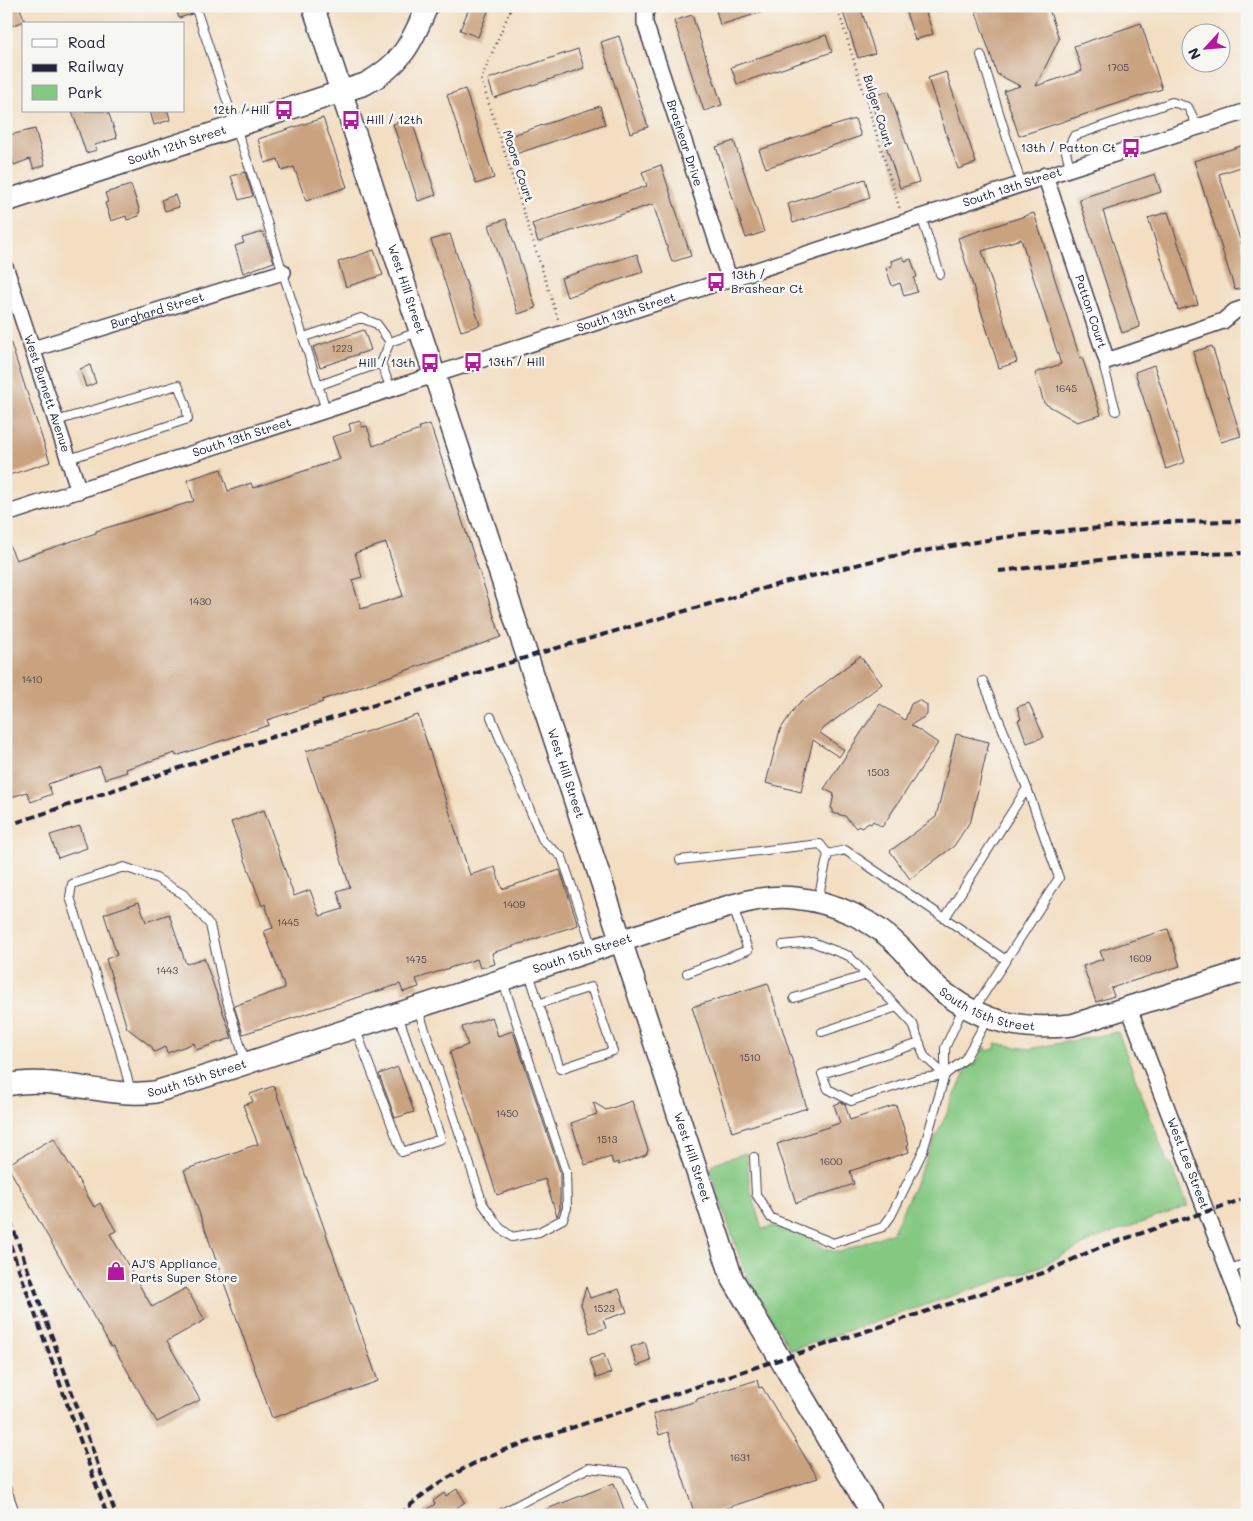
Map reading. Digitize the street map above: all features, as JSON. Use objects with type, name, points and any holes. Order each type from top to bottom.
[{"type":"street","name":"West Hill Street","points":[[313,6],[735,1286],[873,1515]]},
{"type":"street","name":"South 12th Street","points":[[6,201],[371,81],[394,64],[409,47],[427,6]]},
{"type":"street","name":"Brashear Drive","points":[[648,6],[645,14],[645,23],[729,278]]},
{"type":"street","name":"South 13th Street","points":[[6,514],[903,221],[1247,111]]},
{"type":"street","name":"Patton Court","points":[[1045,175],[1107,361],[1223,320],[1235,311],[1247,307]]},
{"type":"street","name":"West Burnett Avenue","points":[[6,269],[79,491]]},
{"type":"street","name":"Burghard Street","points":[[33,349],[282,272]]},
{"type":"street","name":"South 15th Street","points":[[6,1085],[48,1082],[120,1094],[155,1092],[621,940],[733,905],[761,899],[784,898],[817,901],[844,910],[876,928],[901,948],[930,980],[975,1012],[1016,1026],[1046,1028],[1072,1025],[1247,970]]},
{"type":"street","name":"West Lee Street","points":[[1129,1008],[1247,1319]]},
{"type":"lane","points":[[195,6],[320,385],[326,410]]},
{"type":"lane","points":[[981,55],[1021,183]]},
{"type":"lane","points":[[1070,167],[1066,152],[1074,136],[1172,102],[1188,107],[1198,127]]},
{"type":"lane","points":[[920,216],[940,274]]},
{"type":"lane","points":[[304,337],[361,318],[377,324],[390,342]]},
{"type":"lane","points":[[391,389],[381,363],[390,342],[420,332]]},
{"type":"lane","points":[[1107,361],[1104,367],[1116,411]]},
{"type":"lane","points":[[320,385],[381,363]]},
{"type":"lane","points":[[56,421],[178,385],[186,405],[188,419],[69,458]]},
{"type":"lane","points":[[754,1157],[756,1194],[771,1218],[833,1243],[883,1227],[891,1216],[923,1151],[945,1076],[945,1048],[975,1012],[1059,878],[1028,788],[983,681]]},
{"type":"lane","points":[[491,717],[543,841],[562,857],[593,950]]},
{"type":"lane","points":[[945,918],[1028,788]]},
{"type":"lane","points":[[680,860],[820,844],[828,854]]},
{"type":"lane","points":[[828,854],[845,850],[1006,960]]},
{"type":"lane","points":[[817,901],[828,854]]},
{"type":"lane","points":[[132,1094],[119,1047],[70,897],[72,884],[124,867],[156,878],[183,894],[210,925],[225,994],[245,1063]]},
{"type":"lane","points":[[687,973],[748,950],[733,905]]},
{"type":"lane","points":[[783,945],[812,942],[849,956],[913,1024],[924,1056],[945,1076]]},
{"type":"lane","points":[[528,971],[538,1004],[560,1069],[613,1051],[591,987],[538,1004]]},
{"type":"lane","points":[[794,998],[867,975]]},
{"type":"lane","points":[[408,1010],[483,1204],[500,1228],[512,1237],[539,1232],[564,1219],[567,1208],[566,1171],[502,980]]},
{"type":"lane","points":[[822,1032],[897,1007]]},
{"type":"lane","points":[[355,1028],[402,1152],[441,1139],[408,1010]]},
{"type":"lane","points":[[920,1043],[822,1074],[828,1090],[851,1101],[917,1079],[945,1076],[965,1059],[975,1012]]},
{"type":"lane","points":[[1228,1270],[1247,1263]]},
{"type":"lane","points":[[498,1515],[507,1512],[588,1468],[626,1472],[646,1515]]},
{"type":"lane","points":[[6,1487],[16,1515]]},
{"type":"path","name":"Moore Court","points":[[512,6],[481,79],[562,333]]},
{"type":"path","name":"Bulger Court","points":[[837,6],[903,221]]},
{"type":"green space","points":[[1118,1032],[1166,1159],[1173,1169],[1188,1206],[1095,1239],[1039,1267],[791,1350],[747,1278],[710,1171],[714,1163],[746,1153],[750,1188],[762,1229],[777,1226],[790,1228],[825,1248],[840,1252],[893,1232],[969,1064],[975,1066],[984,1047],[986,1047],[987,1051],[996,1048],[995,1043],[1029,1049]]},
{"type":"building","points":[[6,6],[19,6],[25,21],[8,27]]},
{"type":"building","points":[[175,6],[190,6],[192,14],[179,18]]},
{"type":"building","points":[[470,6],[490,6],[478,37],[460,30]]},
{"type":"building","points":[[715,6],[772,6],[772,9],[720,25]]},
{"type":"building","points":[[841,6],[860,6],[875,53],[858,58]]},
{"type":"building","points":[[904,6],[924,6],[933,34],[915,40]]},
{"type":"building","points":[[979,6],[1048,6],[1059,39],[1036,86],[1082,71],[1074,46],[1141,23],[1162,89],[1019,136],[1004,91],[1020,86],[997,74],[976,12]]},
{"type":"building","points":[[692,15],[722,105],[704,111],[674,21]]},
{"type":"building","points":[[826,35],[832,52],[737,84],[731,67]]},
{"type":"building","points":[[619,36],[648,127],[630,133],[601,42]]},
{"type":"building","points":[[578,49],[584,68],[494,98],[488,79]]},
{"type":"building","points":[[946,72],[976,163],[958,169],[928,78]]},
{"type":"building","points":[[465,89],[494,178],[476,184],[447,95]]},
{"type":"building","points":[[889,91],[919,182],[900,188],[870,97]]},
{"type":"building","points":[[600,106],[605,124],[510,156],[504,138]]},
{"type":"building","points":[[72,112],[108,112],[117,138],[95,145],[97,150],[86,153]]},
{"type":"building","points":[[150,112],[168,112],[170,120],[154,125]]},
{"type":"building","points":[[323,118],[347,187],[306,201],[294,167],[282,171],[278,159],[265,163],[258,139]]},
{"type":"building","points":[[411,118],[436,195],[418,201],[393,124]]},
{"type":"building","points":[[855,119],[861,136],[766,168],[759,150]]},
{"type":"building","points":[[35,129],[45,165],[34,169],[30,159],[14,165],[6,136]]},
{"type":"building","points":[[734,141],[764,232],[746,238],[716,147]]},
{"type":"building","points":[[1247,144],[1247,165],[1219,174],[1247,261],[1247,286],[1235,290],[1194,161]]},
{"type":"building","points":[[661,165],[691,256],[672,262],[653,204],[538,242],[532,224],[647,186],[642,172]]},
{"type":"building","points":[[245,172],[253,196],[239,200],[231,176]]},
{"type":"building","points":[[1155,174],[1161,192],[1103,211],[1140,327],[1122,333],[1079,199]]},
{"type":"building","points":[[865,179],[870,198],[793,223],[788,204]]},
{"type":"building","points":[[131,185],[140,212],[138,213],[139,216],[127,220],[126,216],[111,221],[105,203],[108,202],[105,193]]},
{"type":"building","points":[[175,195],[179,207],[165,211],[161,200]]},
{"type":"building","points":[[1168,212],[1198,304],[1178,310],[1148,218]]},
{"type":"building","points":[[1034,213],[1080,358],[1082,357],[1101,415],[1077,422],[1044,403],[1035,373],[1061,364],[1021,239],[982,251],[1017,362],[999,368],[958,238]]},
{"type":"building","points":[[506,219],[536,308],[518,314],[489,225]]},
{"type":"building","points":[[263,232],[274,262],[243,273],[235,246],[244,243],[242,238]]},
{"type":"building","points":[[450,234],[480,325],[461,331],[431,240]]},
{"type":"building","points":[[374,250],[383,275],[346,287],[338,262]]},
{"type":"building","points":[[637,254],[643,272],[567,297],[561,278]]},
{"type":"building","points":[[903,257],[905,261],[911,259],[917,277],[914,278],[917,292],[904,296],[900,283],[892,286],[886,268],[892,266],[891,261]]},
{"type":"building","points":[[364,330],[371,350],[320,367],[313,347]]},
{"type":"building","points":[[6,335],[8,335],[50,462],[6,476]]},
{"type":"building","points":[[1212,346],[1241,436],[1221,442],[1193,352]]},
{"type":"building","points":[[90,365],[96,383],[86,387],[80,369]]},
{"type":"building","points":[[1154,365],[1185,462],[1166,469],[1135,372]]},
{"type":"building","points":[[360,421],[362,427],[367,426],[373,446],[420,430],[419,427],[430,424],[501,637],[322,700],[323,702],[267,720],[269,725],[176,756],[175,753],[126,769],[127,772],[105,779],[100,766],[48,784],[52,794],[31,802],[27,792],[6,799],[6,538],[16,560],[96,533],[96,531],[194,501],[187,480],[221,469],[228,491],[251,483],[253,488],[340,459],[332,437],[351,431],[349,424]],"holes":[[[386,543],[403,596],[361,609],[352,580],[362,577],[355,553]]]},
{"type":"building","points":[[860,656],[882,684],[819,732],[844,750],[839,757],[813,740],[801,792],[766,783],[780,730],[797,705]]},
{"type":"building","points":[[919,700],[927,705],[927,715],[911,725],[938,743],[882,827],[873,821],[871,824],[856,828],[845,816],[833,813],[831,808],[834,794],[824,789],[880,704],[905,720],[911,704]]},
{"type":"building","points":[[1029,703],[1044,737],[1027,743],[1018,720],[1021,719],[1017,707]]},
{"type":"building","points":[[418,715],[470,875],[495,867],[502,889],[560,870],[578,925],[492,953],[495,964],[480,968],[477,959],[416,979],[419,987],[403,992],[400,984],[243,1034],[234,1006],[285,988],[264,931],[273,928],[265,904],[262,906],[231,822],[264,810],[294,896],[310,890],[320,916],[343,909],[337,891],[350,887],[306,751]]},
{"type":"building","points":[[956,734],[989,742],[971,820],[954,846],[910,879],[890,851],[936,817]]},
{"type":"building","points":[[80,826],[87,848],[58,858],[50,835]]},
{"type":"building","points":[[139,902],[146,922],[169,914],[186,964],[204,958],[232,1038],[196,1050],[194,1043],[167,1053],[165,1047],[154,1052],[152,1047],[127,1028],[106,959],[117,955],[104,914]]},
{"type":"building","points":[[1168,929],[1180,966],[1111,988],[1114,996],[1096,1002],[1083,966],[1103,959],[1100,951]]},
{"type":"building","points":[[768,983],[807,1108],[732,1132],[692,1007]]},
{"type":"building","points":[[492,1017],[498,1036],[513,1031],[560,1172],[560,1209],[557,1216],[545,1179],[497,1195],[450,1053],[468,1045],[462,1027]]},
{"type":"building","points":[[398,1067],[414,1112],[395,1118],[379,1074]]},
{"type":"building","points":[[274,1086],[378,1381],[272,1418],[184,1170],[258,1144],[243,1105],[253,1102],[250,1094]]},
{"type":"building","points":[[632,1101],[648,1150],[646,1155],[618,1165],[618,1162],[613,1164],[611,1157],[585,1165],[571,1123],[597,1114],[593,1102],[606,1110]]},
{"type":"building","points":[[841,1102],[845,1104],[850,1120],[896,1105],[909,1144],[907,1145],[909,1152],[850,1171],[854,1184],[796,1203],[777,1144],[840,1123],[834,1105]]},
{"type":"building","points":[[54,1138],[94,1207],[100,1203],[116,1231],[110,1234],[152,1307],[186,1288],[205,1320],[167,1341],[200,1400],[157,1422],[113,1346],[111,1347],[7,1165]]},
{"type":"building","points":[[586,1287],[590,1298],[619,1289],[627,1312],[603,1320],[606,1328],[590,1333],[581,1304]]},
{"type":"building","points":[[645,1342],[651,1361],[637,1366],[631,1347]]},
{"type":"building","points":[[604,1354],[611,1373],[596,1378],[590,1359]]},
{"type":"building","points":[[757,1380],[759,1388],[762,1387],[818,1478],[705,1515],[695,1515],[668,1432],[659,1435],[653,1414]]},
{"type":"building","points":[[614,1483],[626,1515],[534,1515],[534,1514]]},
{"type":"building","points":[[457,1489],[465,1502],[447,1515],[420,1515],[435,1504],[433,1501],[444,1493],[446,1496]]},
{"type":"railway","points":[[6,826],[272,737],[550,650],[768,587],[888,557],[1005,537],[1161,522],[1247,521]]},
{"type":"railway","points":[[999,571],[1147,555],[1247,553]]},
{"type":"railway","points":[[400,1515],[435,1486],[501,1451],[1043,1273],[1100,1247],[1247,1198]]},
{"type":"railway","points":[[6,1209],[116,1515]]},
{"type":"railway","points":[[6,1233],[107,1515]]},
{"type":"place","name":"12th / Hill","points":[[284,110]]},
{"type":"place","name":"Hill / 12th","points":[[351,120]]},
{"type":"place","name":"13th / Patton Ct","points":[[1131,148]]},
{"type":"place","name":"13th / Brashear Ct","points":[[716,282]]},
{"type":"place","name":"13th / Hill","points":[[473,362]]},
{"type":"place","name":"Hill / 13th","points":[[430,363]]},
{"type":"place","name":"AJ'S Appliance Parts Super Store","points":[[116,1271]]}]
